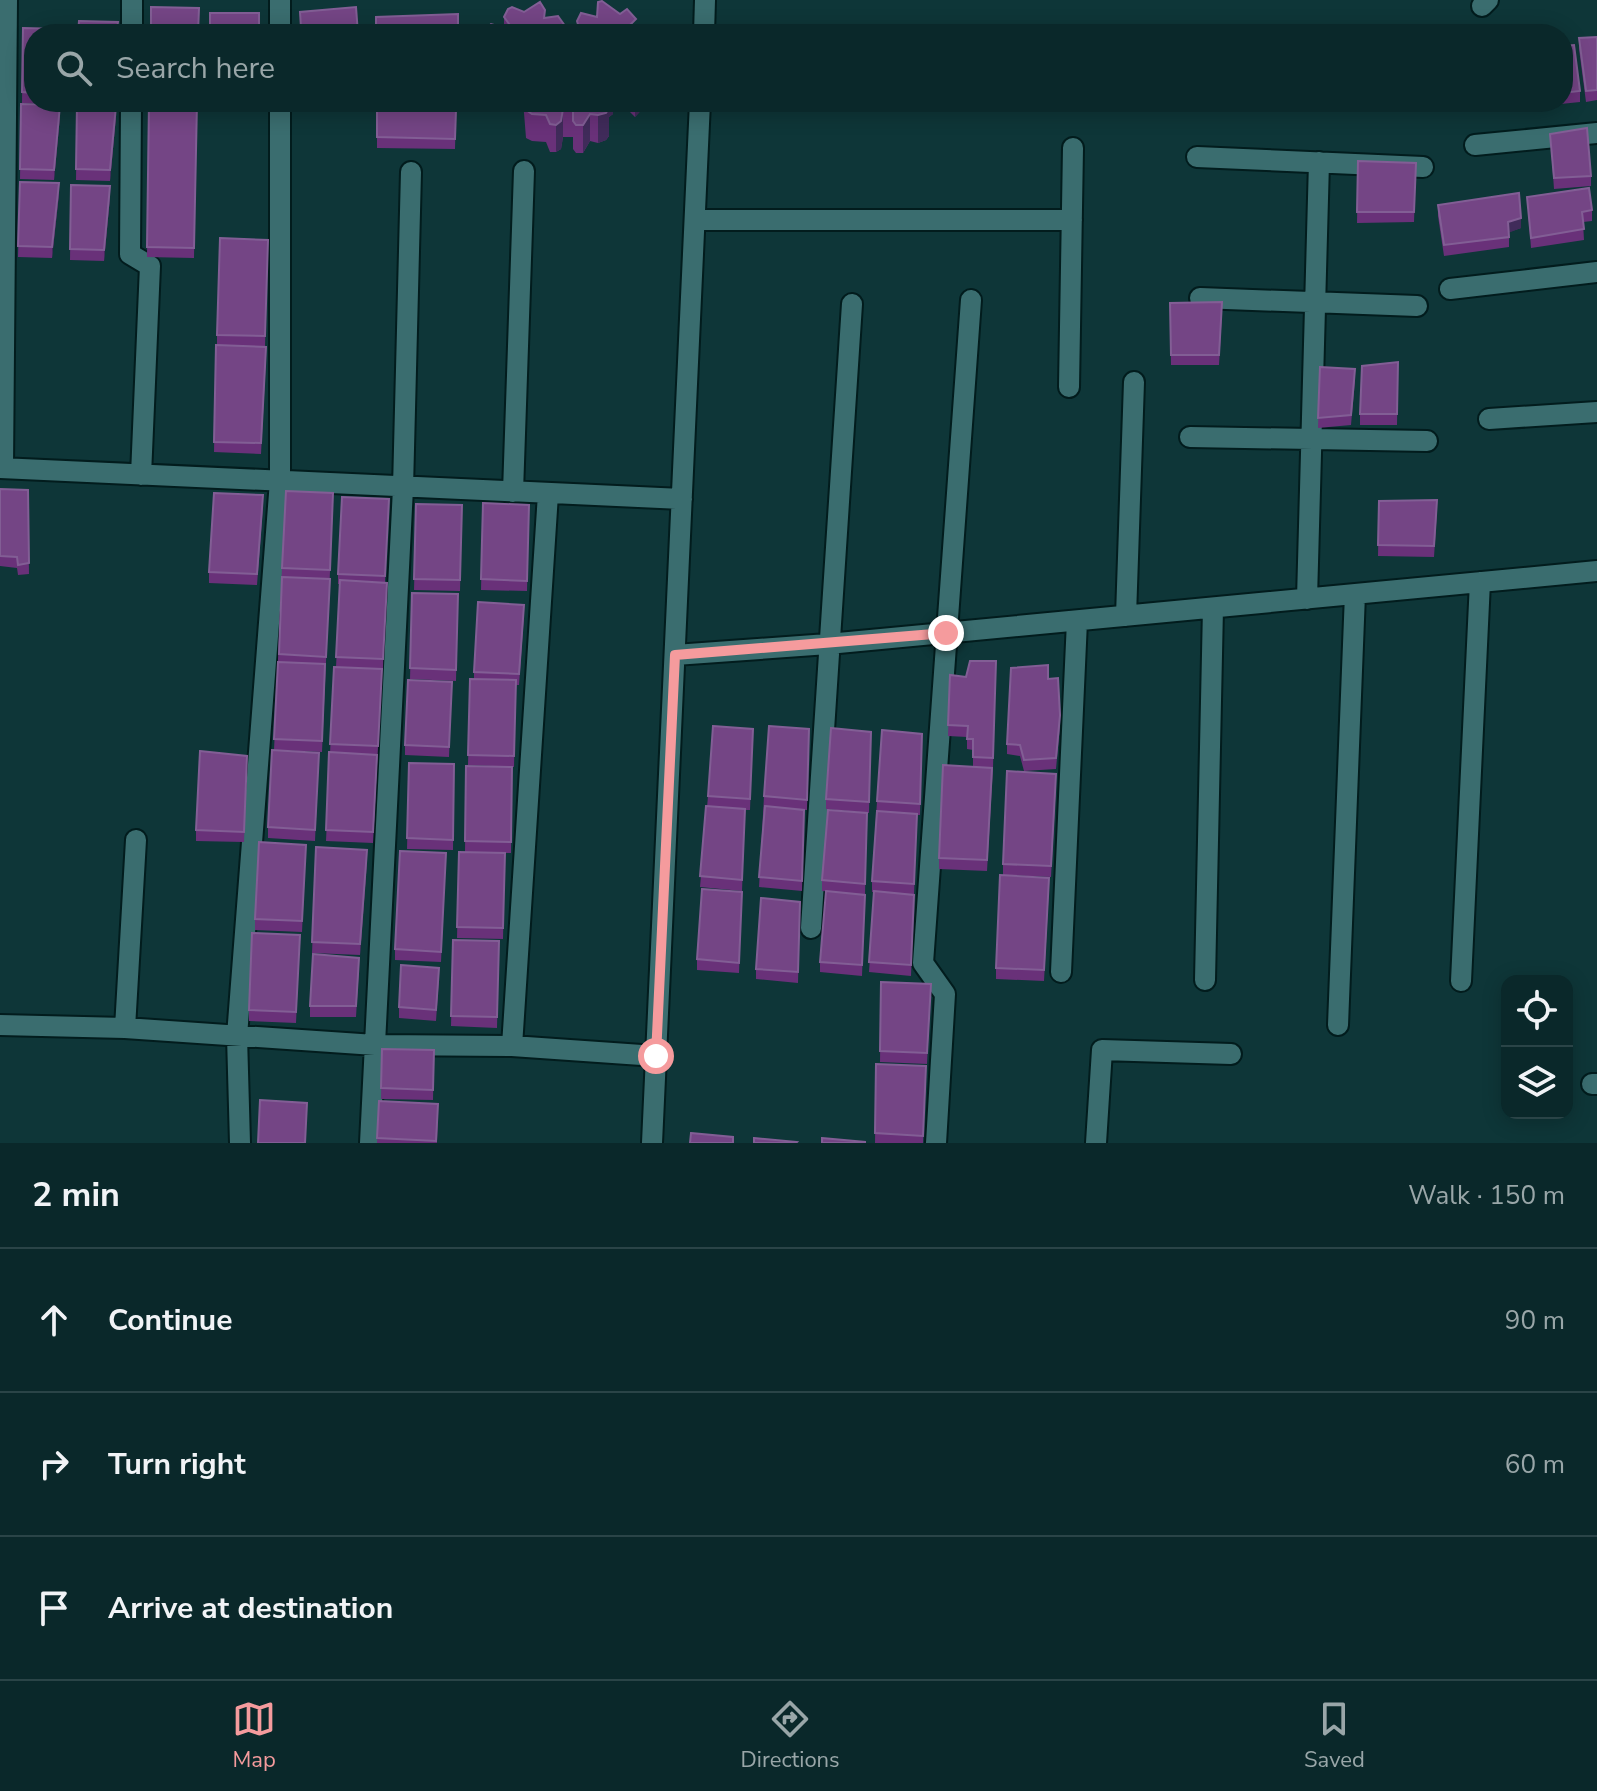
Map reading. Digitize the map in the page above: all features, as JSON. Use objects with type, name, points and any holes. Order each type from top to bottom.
[{"type":"street","points":[[7,0],[1,468],[682,499]]},
{"type":"street","points":[[132,0],[132,24]]},
{"type":"street","points":[[280,0],[280,24]]},
{"type":"street","points":[[704,24],[705,0]]},
{"type":"street","points":[[131,112],[130,254],[150,266],[141,475]]},
{"type":"street","points":[[240,1143],[237,1036],[280,481],[280,112]]},
{"type":"street","points":[[652,1143],[700,112]]},
{"type":"street","points":[[1475,145],[1597,133]]},
{"type":"street","points":[[1069,387],[1073,148]]},
{"type":"street","points":[[1197,157],[1423,167]]},
{"type":"street","points":[[1307,599],[1319,162]]},
{"type":"street","points":[[513,492],[524,171]]},
{"type":"street","points":[[370,1143],[403,488],[411,172]]},
{"type":"street","points":[[695,220],[1072,220]]},
{"type":"street","points":[[1450,289],[1597,272]]},
{"type":"street","points":[[1200,298],[1417,306]]},
{"type":"street","points":[[936,1143],[945,994],[923,963],[971,300]]},
{"type":"street","points":[[811,928],[852,304]]},
{"type":"street","points":[[1126,616],[1134,382]]},
{"type":"street","points":[[1489,419],[1597,412]]},
{"type":"street","points":[[1190,437],[1427,441]]},
{"type":"street","points":[[512,1046],[548,494]]},
{"type":"street","points":[[675,655],[828,644],[1597,571]]},
{"type":"street","points":[[1461,981],[1480,582]]},
{"type":"street","points":[[1338,1025],[1355,594]]},
{"type":"street","points":[[1205,980],[1213,608]]},
{"type":"street","points":[[1061,972],[1077,621]]},
{"type":"street","points":[[125,1028],[136,840]]},
{"type":"street","points":[[0,1025],[125,1028],[375,1045],[512,1046],[656,1056]]},
{"type":"street","points":[[1096,1143],[1102,1050],[1231,1054]]},
{"type":"building","points":[[602,1],[620,14],[627,9],[636,19],[631,24],[578,24],[581,13],[597,17],[598,2]]},
{"type":"building","points":[[540,2],[545,10],[544,18],[558,16],[564,24],[509,24],[504,17],[512,7],[524,12]]},
{"type":"building","points":[[151,7],[199,8],[198,24],[151,24]]},
{"type":"building","points":[[356,7],[357,24],[301,24],[300,12]]},
{"type":"building","points":[[210,13],[259,13],[259,24],[210,24]]},
{"type":"building","points":[[458,14],[458,24],[376,24],[376,17]]},
{"type":"building","points":[[79,21],[118,22],[118,24],[79,24]]},
{"type":"building","points":[[23,28],[24,92],[22,92]]},
{"type":"building","points":[[1597,37],[1597,90],[1586,91],[1579,38]]},
{"type":"building","points":[[1573,45],[1580,91],[1573,92]]},
{"type":"building","points":[[21,104],[24,104],[24,112],[59,112],[54,170],[20,169]]},
{"type":"building","points":[[77,112],[115,112],[110,170],[76,169]]},
{"type":"building","points":[[149,112],[197,112],[194,248],[147,247]]},
{"type":"building","points":[[377,112],[456,112],[455,139],[377,137]]},
{"type":"building","points":[[529,112],[562,112],[561,121],[556,125],[550,124],[546,115]]},
{"type":"building","points":[[573,112],[607,112],[590,114],[583,125],[576,125]]},
{"type":"building","points":[[1587,128],[1591,176],[1554,178],[1550,134]]},
{"type":"building","points":[[1358,161],[1416,163],[1414,212],[1357,212]]},
{"type":"building","points":[[20,182],[59,183],[52,247],[18,246]]},
{"type":"building","points":[[71,185],[110,186],[104,250],[70,249]]},
{"type":"building","points":[[1589,188],[1592,210],[1582,212],[1584,229],[1531,238],[1527,197]]},
{"type":"building","points":[[1519,193],[1521,218],[1508,222],[1509,237],[1444,245],[1438,205]]},
{"type":"building","points":[[220,238],[268,240],[265,336],[217,335]]},
{"type":"building","points":[[1222,302],[1219,355],[1171,355],[1170,303]]},
{"type":"building","points":[[216,345],[266,347],[261,443],[214,442]]},
{"type":"building","points":[[1398,362],[1397,414],[1360,414],[1362,366]]},
{"type":"building","points":[[1320,367],[1355,369],[1351,415],[1318,418]]},
{"type":"building","points":[[0,489],[28,490],[29,563],[18,565],[17,557],[0,556]]},
{"type":"building","points":[[286,491],[333,493],[330,570],[282,568]]},
{"type":"building","points":[[214,493],[263,495],[257,574],[209,572]]},
{"type":"building","points":[[342,497],[389,499],[385,576],[338,574]]},
{"type":"building","points":[[1437,500],[1434,546],[1378,545],[1379,501]]},
{"type":"building","points":[[483,503],[529,505],[527,581],[481,579]]},
{"type":"building","points":[[416,504],[462,505],[460,580],[414,579]]},
{"type":"building","points":[[282,577],[330,579],[326,657],[279,654]]},
{"type":"building","points":[[340,580],[387,583],[383,659],[336,657]]},
{"type":"building","points":[[412,593],[458,594],[456,670],[410,668]]},
{"type":"building","points":[[478,602],[524,605],[519,674],[474,672]]},
{"type":"building","points":[[970,661],[996,661],[993,758],[973,757],[973,739],[967,739],[968,726],[948,725],[950,675],[966,677]]},
{"type":"building","points":[[278,662],[325,664],[322,741],[274,739]]},
{"type":"building","points":[[1048,665],[1048,679],[1058,678],[1060,715],[1056,758],[1024,760],[1020,745],[1007,744],[1011,668]]},
{"type":"building","points":[[334,667],[382,669],[378,746],[330,744]]},
{"type":"building","points":[[470,679],[516,680],[514,756],[468,755]]},
{"type":"building","points":[[408,680],[452,682],[449,747],[405,745]]},
{"type":"building","points":[[713,726],[753,729],[750,799],[708,796]]},
{"type":"building","points":[[769,726],[809,729],[807,800],[764,796]]},
{"type":"building","points":[[831,728],[871,732],[869,802],[826,799]]},
{"type":"building","points":[[882,730],[922,734],[920,804],[877,801]]},
{"type":"building","points":[[272,750],[319,753],[315,830],[268,827]]},
{"type":"building","points":[[200,751],[247,756],[244,832],[196,830]]},
{"type":"building","points":[[329,752],[377,755],[373,832],[326,830]]},
{"type":"building","points":[[409,763],[454,764],[453,840],[407,838]]},
{"type":"building","points":[[943,765],[992,768],[987,860],[939,858]]},
{"type":"building","points":[[466,766],[512,767],[511,842],[465,841]]},
{"type":"building","points":[[1007,771],[1056,774],[1051,866],[1003,864]]},
{"type":"building","points":[[706,806],[745,809],[742,880],[700,876]]},
{"type":"building","points":[[765,806],[804,810],[802,881],[759,877]]},
{"type":"building","points":[[828,810],[867,813],[865,884],[822,880]]},
{"type":"building","points":[[877,811],[917,814],[914,884],[872,881]]},
{"type":"building","points":[[259,842],[306,845],[302,921],[255,919]]},
{"type":"building","points":[[316,847],[367,850],[360,944],[312,942]]},
{"type":"building","points":[[400,851],[446,853],[441,952],[395,949]]},
{"type":"building","points":[[459,852],[505,853],[503,928],[457,927]]},
{"type":"building","points":[[1000,875],[1049,878],[1044,970],[996,968]]},
{"type":"building","points":[[702,889],[742,892],[739,963],[697,959]]},
{"type":"building","points":[[826,891],[865,895],[862,965],[820,962]]},
{"type":"building","points":[[874,891],[914,895],[911,965],[869,962]]},
{"type":"building","points":[[761,898],[800,902],[798,972],[756,969]]},
{"type":"building","points":[[252,933],[300,935],[296,1012],[249,1010]]},
{"type":"building","points":[[453,940],[499,941],[497,1017],[451,1016]]},
{"type":"building","points":[[313,954],[359,958],[356,1006],[310,1006]]},
{"type":"building","points":[[401,965],[439,968],[436,1010],[399,1007]]},
{"type":"building","points":[[881,982],[931,984],[927,1053],[880,1051]]},
{"type":"building","points":[[382,1049],[434,1050],[433,1090],[381,1088]]},
{"type":"building","points":[[876,1064],[926,1066],[923,1136],[875,1133]]},
{"type":"building","points":[[260,1100],[307,1103],[305,1143],[258,1143]]},
{"type":"building","points":[[379,1101],[438,1104],[436,1141],[377,1138]]},
{"type":"building","points":[[691,1133],[733,1137],[733,1143],[690,1143]]},
{"type":"building","points":[[754,1138],[797,1142],[754,1143]]},
{"type":"building","points":[[822,1138],[865,1142],[865,1143],[822,1143]]},
{"type":"route","points":[[656,1056],[675,655],[946,633]]}]
